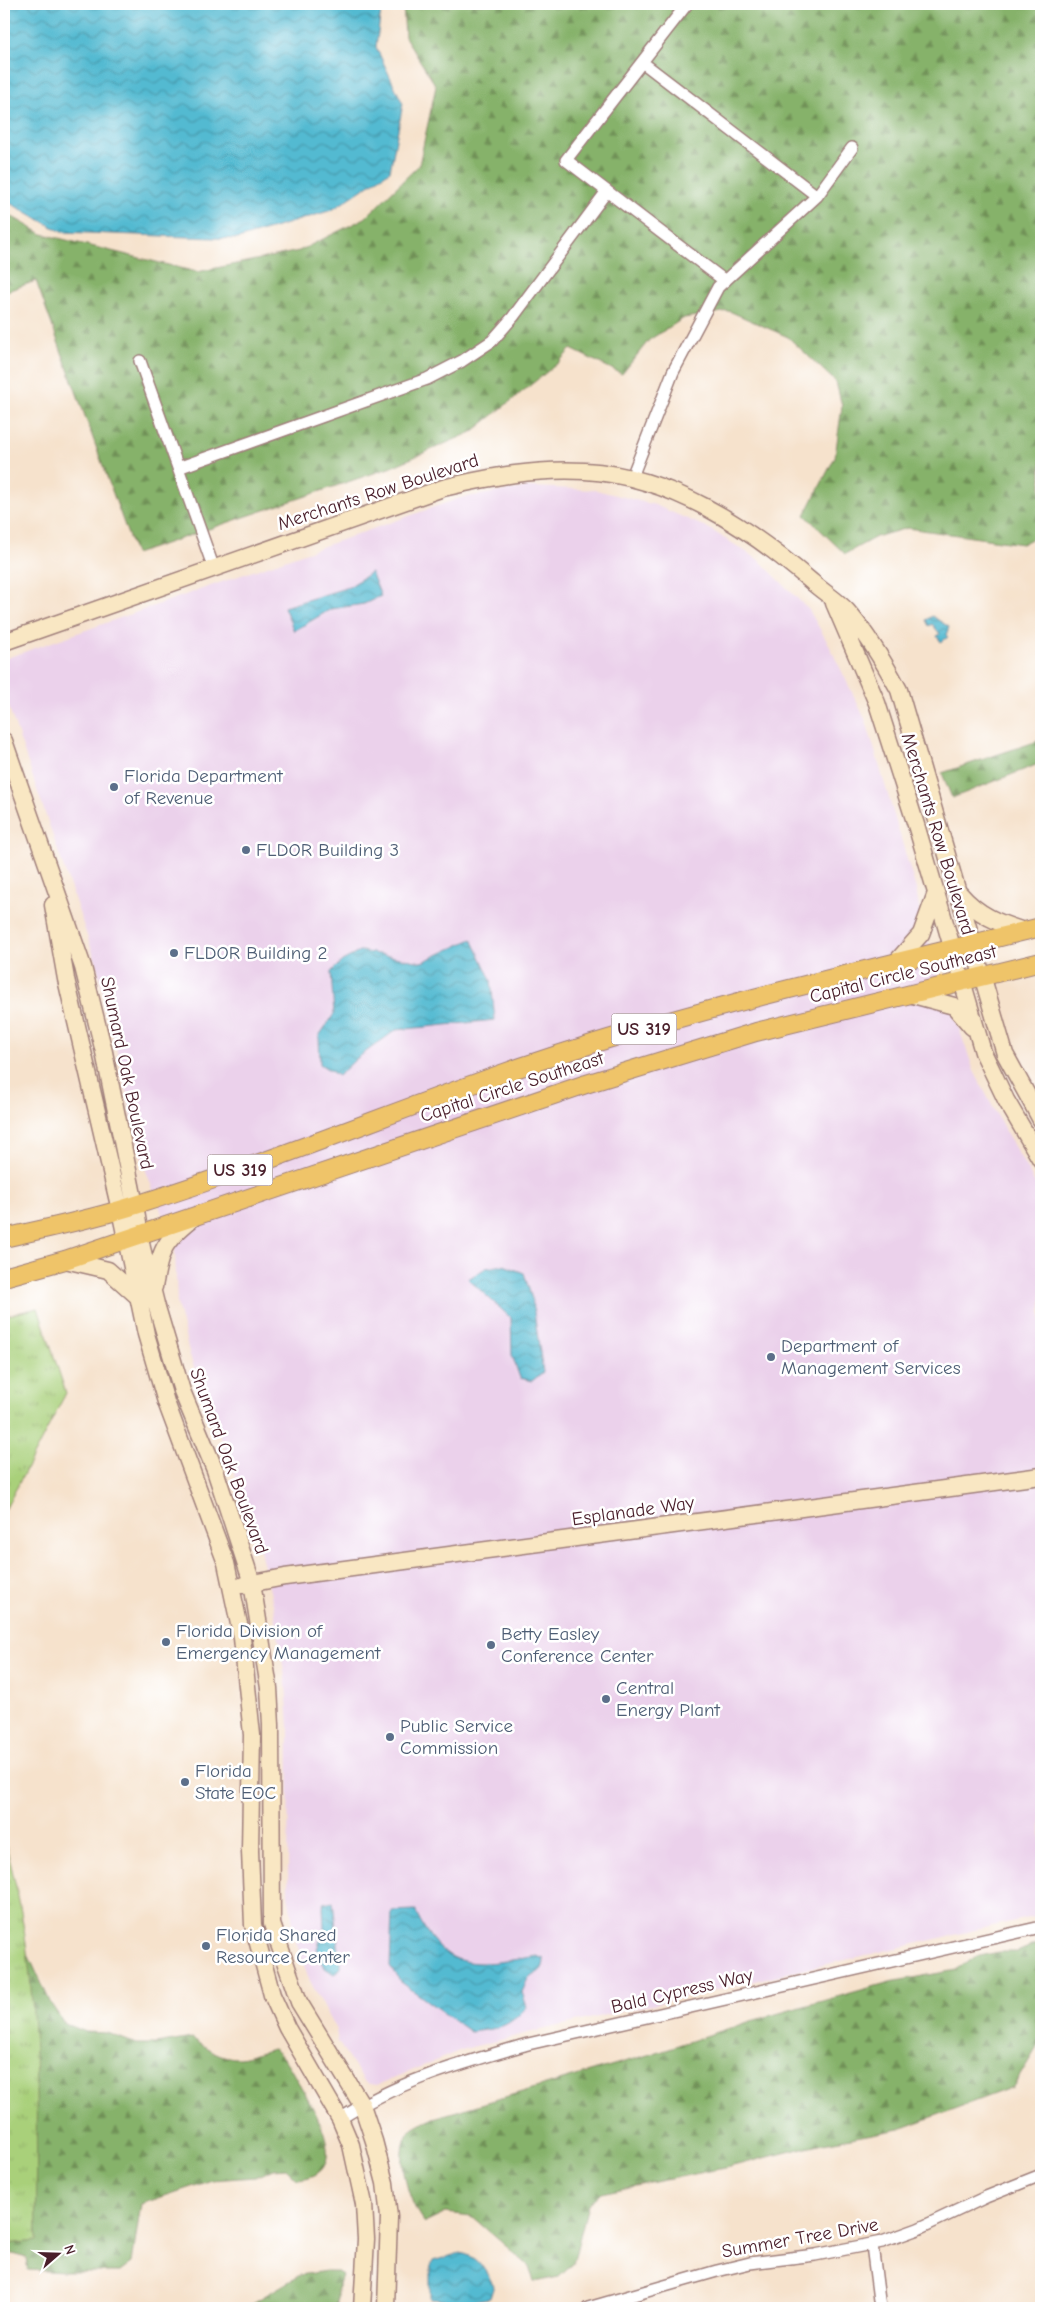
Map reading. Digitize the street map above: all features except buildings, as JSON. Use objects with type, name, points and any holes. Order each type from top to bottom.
[{"type":"main road","name":"Capital Circle Southeast","points":[[4,1238],[128,1208],[522,1067],[730,1003],[1041,927]]},
{"type":"main road","name":"Capital Circle Southeast","points":[[4,1277],[65,1260],[586,1084],[756,1032],[913,995],[1041,962]]},
{"type":"street","points":[[687,4],[566,160],[725,281]]},
{"type":"street","points":[[642,62],[817,196]]},
{"type":"street","points":[[633,480],[635,469],[673,372],[718,287],[817,196],[852,148]]},
{"type":"street","points":[[178,468],[427,379],[462,361],[492,341],[607,191]]},
{"type":"street","points":[[140,361],[214,569]]},
{"type":"street","name":"Merchants Row Boulevard","points":[[4,642],[214,569],[392,504],[443,488],[496,475],[540,470],[586,471],[653,483],[738,525],[784,559],[845,610],[880,656],[898,690],[960,894],[1005,1054],[1041,1120]]},
{"type":"street","name":"Merchants Row Boulevard","points":[[833,600],[877,703],[936,894],[975,1030],[994,1078],[1041,1160]]},
{"type":"street","name":"Shumard Oak Boulevard","points":[[4,742],[84,967],[104,1052],[133,1236],[136,1295],[166,1402],[226,1563],[242,1638],[252,1735],[250,1852],[253,1925],[264,1970],[287,2028],[340,2119],[351,2145],[364,2204],[366,2239],[362,2308]]},
{"type":"street","points":[[897,961],[921,934],[936,894]]},
{"type":"street","points":[[960,894],[984,916],[998,923],[1024,931]]},
{"type":"street","points":[[913,995],[954,1006],[975,1030]]},
{"type":"street","points":[[153,1294],[160,1254],[164,1246],[173,1234],[195,1216]]},
{"type":"street","name":"Shumard Oak Boulevard","points":[[133,1236],[142,1248],[153,1294],[182,1391],[215,1470],[252,1583],[269,1688],[272,1924],[299,2002],[362,2105],[374,2141],[385,2183],[389,2217],[386,2308]]},
{"type":"street","points":[[65,1260],[108,1270],[136,1295]]},
{"type":"street","points":[[194,1479],[215,1470]]},
{"type":"street","name":"Esplanade Way","points":[[231,1588],[252,1583],[1041,1476]]},
{"type":"street","name":"Bald Cypress Way","points":[[340,2119],[362,2105],[464,2062],[528,2044],[1041,1927]]},
{"type":"street","name":"Summer Tree Drive","points":[[588,2308],[606,2306],[717,2271],[872,2245],[918,2229],[986,2197],[1041,2175]]},
{"type":"street","points":[[872,2245],[880,2308]]},
{"type":"shaded area","points":[[530,487],[596,490],[655,505],[708,528],[759,560],[809,610],[828,643],[866,721],[916,889],[921,920],[974,1071],[1035,1183],[1041,1188],[1041,1915],[464,2049],[377,2085],[365,2082],[338,2042],[336,2030],[308,1977],[296,1942],[288,1894],[289,1727],[286,1684],[274,1608],[255,1529],[190,1356],[177,1303],[175,1248],[143,1163],[96,962],[4,693],[4,659],[460,498]]},
{"type":"green space","points":[[403,4],[1041,4],[1041,534],[1022,544],[907,528],[876,537],[845,554],[805,515],[835,457],[842,406],[836,382],[788,337],[729,311],[684,318],[649,340],[622,374],[571,349],[558,363],[472,432],[389,468],[135,554],[36,281],[4,292],[4,212],[42,234],[197,272],[299,251],[365,218],[419,165],[436,86],[405,37]]},
{"type":"green space","points":[[1041,740],[1041,763],[952,798],[942,773]]},
{"type":"green space","points":[[38,1308],[66,1393],[4,1512],[4,1316]]},
{"type":"green space","points":[[4,1840],[17,1889],[31,1988],[36,2090],[37,2241],[4,2244]]},
{"type":"green space","points":[[4,1902],[13,1912],[26,1950],[51,2004],[64,2023],[86,2032],[108,2033],[136,2044],[156,2044],[192,2038],[214,2052],[232,2058],[239,2058],[273,2049],[278,2053],[291,2070],[321,2126],[326,2141],[327,2155],[324,2167],[314,2175],[297,2179],[286,2168],[273,2169],[255,2177],[212,2180],[141,2204],[132,2263],[120,2272],[28,2270],[26,2258],[4,2251]]},
{"type":"green space","points":[[1041,1942],[1041,2041],[1013,2087],[900,2129],[823,2143],[729,2167],[601,2193],[588,2205],[573,2264],[559,2277],[534,2282],[529,2266],[471,2216],[446,2213],[425,2223],[419,2215],[409,2192],[403,2165],[405,2140],[412,2129],[430,2119],[651,2054],[751,2021],[890,1982],[956,1970],[975,1957],[999,1952],[1017,1952]]},
{"type":"green space","points":[[338,2271],[342,2275],[337,2290],[337,2308],[244,2308],[300,2275]]},
{"type":"water","points":[[4,4],[382,4],[376,47],[403,104],[390,171],[332,210],[238,239],[62,232],[4,200]]},
{"type":"water","points":[[371,572],[381,596],[364,604],[331,609],[294,631],[284,607],[349,587]]},
{"type":"water","points":[[932,616],[949,627],[946,635],[948,637],[941,642],[937,636],[940,634],[932,624],[929,626],[926,620]]},
{"type":"water","points":[[472,939],[491,980],[495,1020],[396,1030],[356,1059],[338,1076],[320,1064],[319,1036],[334,1014],[331,972],[342,961],[361,951],[422,962]]},
{"type":"water","points":[[504,1265],[524,1273],[532,1299],[543,1372],[532,1381],[520,1378],[512,1355],[511,1318],[468,1279],[486,1268]]},
{"type":"water","points":[[333,1902],[340,1961],[340,1970],[334,1974],[325,1968],[317,1949],[324,1929],[324,1903]]},
{"type":"water","points":[[415,1910],[426,1931],[438,1946],[450,1956],[464,1961],[479,1963],[537,1956],[544,1959],[542,1968],[527,1981],[522,1992],[527,2007],[507,2024],[488,2030],[470,2032],[401,1982],[390,1967],[392,1911]]},
{"type":"water","points":[[460,2253],[477,2260],[484,2268],[494,2285],[490,2298],[463,2302],[430,2299],[430,2269],[433,2261]]},
{"type":"place","name":"Florida Department of Revenue","points":[[114,787]]},
{"type":"place","name":"FLDOR Building 3","points":[[246,850]]},
{"type":"place","name":"FLDOR Building 2","points":[[174,953]]},
{"type":"place","name":"Department of Management Services","points":[[771,1357]]},
{"type":"place","name":"Florida Division of Emergency Management","points":[[166,1642]]},
{"type":"place","name":"Betty Easley Conference Center","points":[[491,1645]]},
{"type":"place","name":"Central Energy Plant","points":[[606,1699]]},
{"type":"place","name":"Public Service Commission","points":[[390,1737]]},
{"type":"place","name":"Florida State EOC","points":[[185,1782]]},
{"type":"place","name":"Florida Shared Resource Center","points":[[206,1946]]}]
